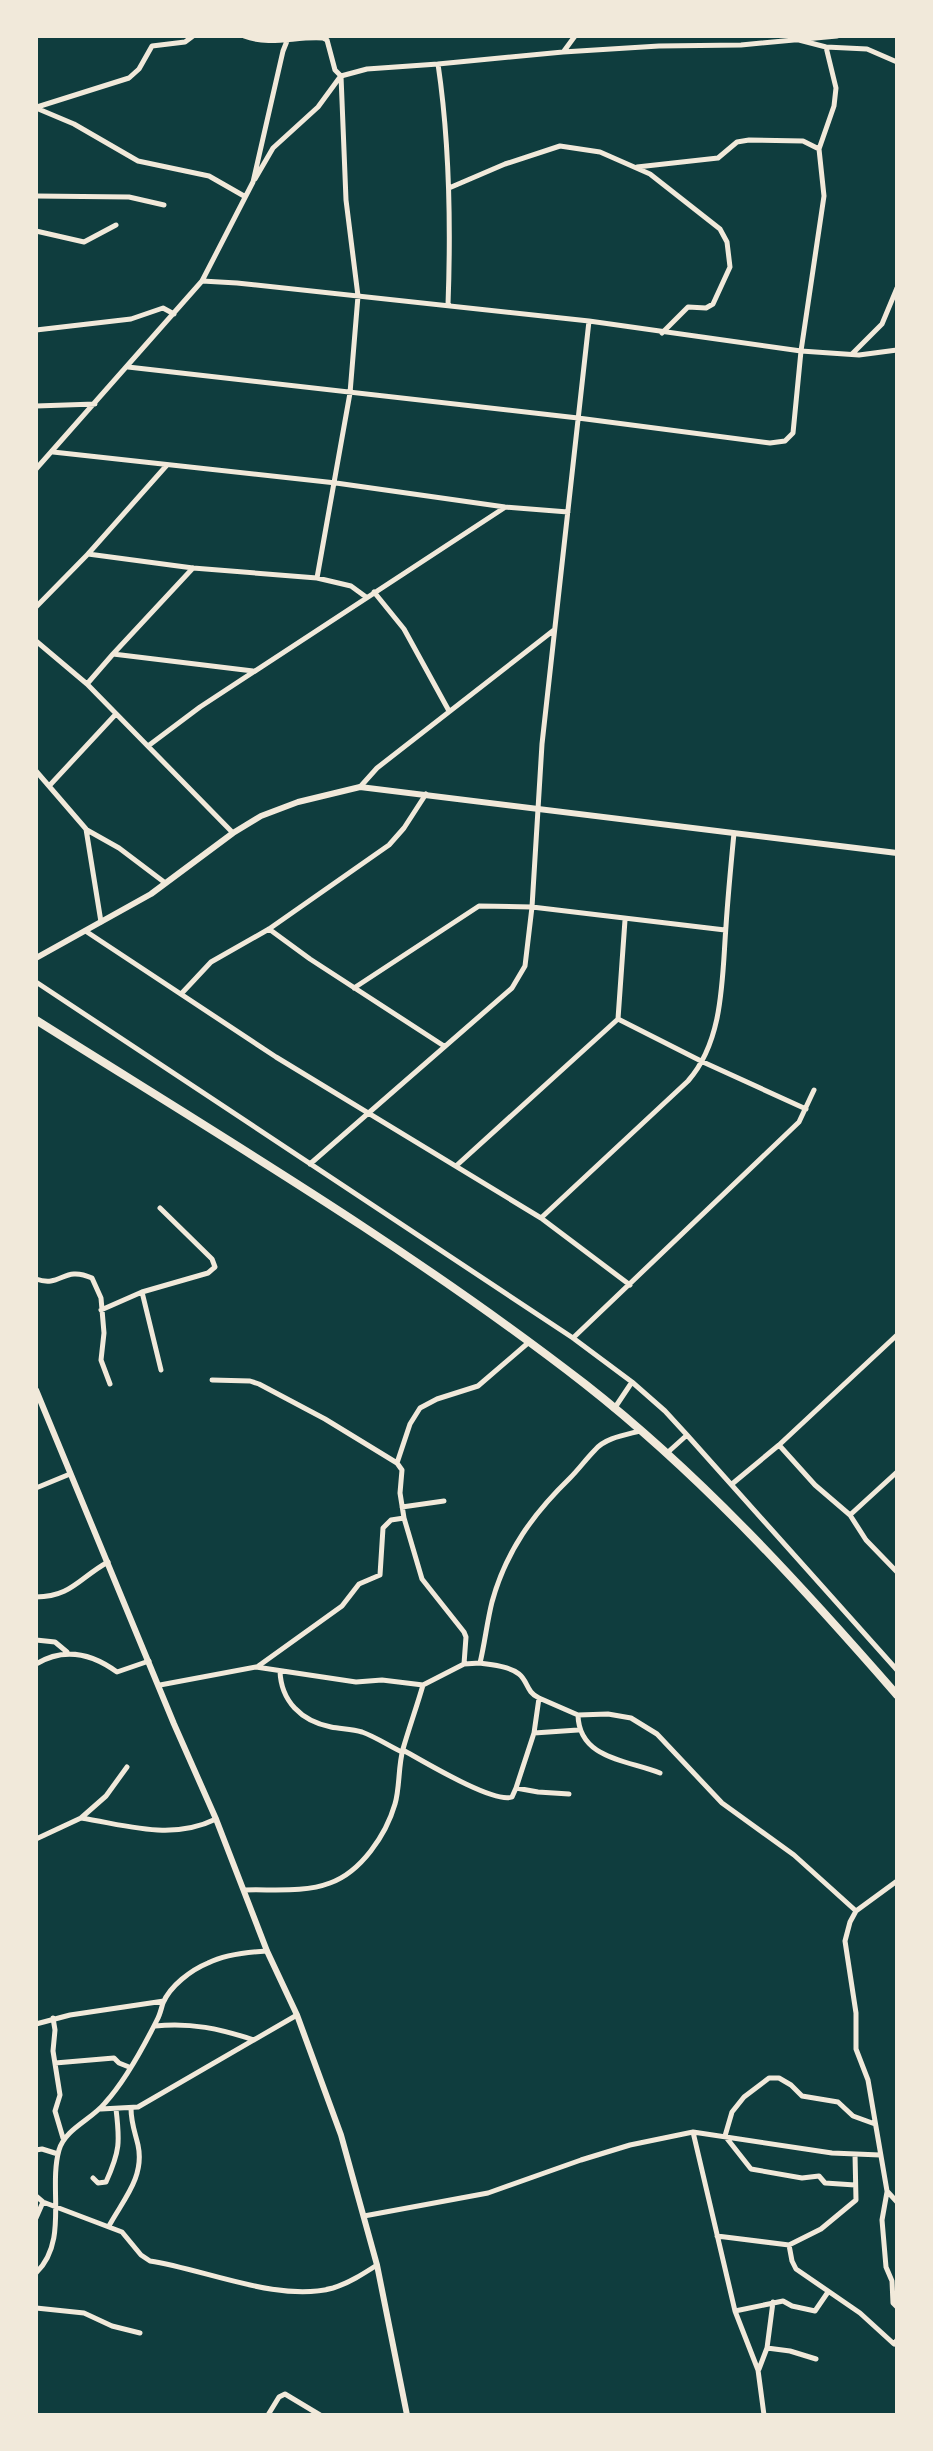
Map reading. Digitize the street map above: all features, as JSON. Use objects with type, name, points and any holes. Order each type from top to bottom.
[{"type":"main road","points":[[36,1020],[391,1245],[472,1300],[586,1385],[666,1454],[779,1563],[897,1695]]},
{"type":"street","points":[[36,108],[129,78],[139,69],[152,46],[185,42],[193,36]]},
{"type":"street","points":[[244,36],[263,42],[277,42],[288,37],[323,38],[327,40],[335,70],[341,76],[346,200],[358,296],[350,393],[317,578]]},
{"type":"street","points":[[563,52],[575,36]]},
{"type":"street","points":[[36,469],[202,281],[244,196],[273,148],[318,107],[341,76],[367,69],[563,52],[741,45],[837,36]]},
{"type":"street","points":[[253,182],[288,37]]},
{"type":"street","points":[[795,39],[826,47],[867,49],[897,62]]},
{"type":"street","points":[[128,367],[778,443],[789,438],[793,433],[801,351],[824,196],[819,149],[834,106],[836,88],[826,47]]},
{"type":"street","points":[[438,64],[447,124],[448,305]]},
{"type":"street","points":[[36,108],[74,124],[138,161],[209,176],[244,196]]},
{"type":"street","points":[[636,168],[718,158],[737,142],[749,140],[803,141],[819,149]]},
{"type":"street","points":[[449,188],[505,164],[560,146],[600,152],[650,174],[720,229],[730,255],[730,267],[713,304],[706,308],[688,307],[662,333]]},
{"type":"street","points":[[36,196],[129,197],[164,205]]},
{"type":"street","points":[[36,231],[84,242],[116,225]]},
{"type":"street","points":[[202,281],[589,321],[801,351],[852,354],[897,350]]},
{"type":"street","points":[[852,354],[882,324],[897,288]]},
{"type":"street","points":[[36,330],[131,319],[163,308],[174,314]]},
{"type":"street","points":[[309,1164],[512,988],[525,966],[532,907],[542,744],[589,321]]},
{"type":"street","points":[[36,406],[96,404]]},
{"type":"street","points":[[52,452],[568,512]]},
{"type":"street","points":[[36,607],[168,464]]},
{"type":"street","points":[[148,746],[254,671],[505,507]]},
{"type":"street","points":[[88,554],[193,568],[317,578],[351,586],[366,597]]},
{"type":"street","points":[[87,684],[193,568]]},
{"type":"street","points":[[374,592],[404,629],[449,711]]},
{"type":"street","points":[[360,787],[377,768],[555,630]]},
{"type":"street","points":[[36,641],[87,684],[233,833]]},
{"type":"street","points":[[113,654],[254,671]]},
{"type":"street","points":[[50,785],[115,715]]},
{"type":"street","points":[[36,771],[86,829],[119,848],[164,882]]},
{"type":"street","points":[[36,958],[151,894],[261,816],[298,802],[360,787],[897,853]]},
{"type":"street","points":[[182,993],[211,962],[269,929],[389,845],[427,794]]},
{"type":"street","points":[[86,829],[101,922]]},
{"type":"street","points":[[541,1218],[688,1081],[703,1062],[715,1026],[724,974],[734,833]]},
{"type":"street","points":[[354,988],[479,906],[532,907],[725,930]]},
{"type":"street","points":[[456,1166],[618,1019],[625,920]]},
{"type":"street","points":[[269,929],[444,1046]]},
{"type":"street","points":[[87,932],[276,1057],[541,1218],[630,1285]]},
{"type":"street","points":[[36,982],[573,1338],[632,1382],[665,1411],[897,1670]]},
{"type":"street","points":[[618,1019],[806,1109]]},
{"type":"street","points":[[573,1338],[799,1122],[814,1090]]},
{"type":"street","points":[[101,1310],[142,1292],[198,1276],[215,1267],[212,1259],[160,1208]]},
{"type":"street","points":[[36,1279],[53,1282],[76,1272],[92,1278],[101,1298],[101,1360],[110,1384]]},
{"type":"street","points":[[142,1292],[161,1370]]},
{"type":"street","points":[[732,1484],[779,1445],[897,1335]]},
{"type":"street","points":[[397,1463],[410,1424],[420,1408],[478,1386],[528,1343]]},
{"type":"street","points":[[212,1380],[259,1384],[325,1419],[397,1463],[402,1470],[404,1518],[422,1579],[466,1637],[464,1664]]},
{"type":"street","points":[[614,1409],[632,1382]]},
{"type":"street","points":[[36,1390],[216,1819],[267,1951],[297,2015],[341,2135],[377,2265],[407,2415]]},
{"type":"street","points":[[480,1663],[493,1598],[516,1541],[529,1522],[596,1448],[640,1431]]},
{"type":"street","points":[[666,1454],[687,1435]]},
{"type":"street","points":[[779,1445],[815,1485],[850,1515],[866,1540],[897,1572]]},
{"type":"street","points":[[850,1515],[897,1472]]},
{"type":"street","points":[[36,1488],[70,1474]]},
{"type":"street","points":[[402,1507],[444,1501]]},
{"type":"street","points":[[256,1667],[342,1606],[359,1584],[380,1575],[383,1528],[391,1520],[404,1518]]},
{"type":"street","points":[[36,1597],[65,1594],[88,1573],[108,1562]]},
{"type":"street","points":[[36,1640],[55,1642],[68,1653]]},
{"type":"street","points":[[36,1664],[68,1653],[101,1660],[117,1672],[149,1661]]},
{"type":"street","points":[[160,1685],[256,1667],[356,1682],[382,1680],[423,1685],[464,1664],[480,1663],[514,1671],[523,1678],[530,1693],[539,1698],[578,1715],[608,1714],[631,1718],[657,1734],[722,1803],[794,1855],[856,1911]]},
{"type":"street","points":[[280,1671],[285,1695],[300,1714],[329,1727],[364,1733],[502,1799],[512,1797],[516,1788],[534,1733],[539,1698]]},
{"type":"street","points":[[244,1890],[312,1888],[345,1876],[367,1855],[389,1820],[395,1802],[403,1751],[423,1685]]},
{"type":"street","points":[[578,1715],[578,1730],[588,1745],[660,1773]]},
{"type":"street","points":[[534,1733],[578,1730]]},
{"type":"street","points":[[36,1839],[81,1818],[106,1796],[127,1767]]},
{"type":"street","points":[[516,1788],[569,1794]]},
{"type":"street","points":[[81,1818],[168,1832],[216,1819]]},
{"type":"street","points":[[897,1881],[856,1911],[845,1941],[856,2013],[856,2049],[868,2080],[887,2191],[882,2220],[886,2267],[892,2281],[893,2303],[897,2307]]},
{"type":"street","points":[[63,2138],[100,2109],[154,2026],[164,2001],[185,1977],[209,1962],[237,1954],[267,1951]]},
{"type":"street","points":[[36,2024],[53,2018],[164,2001]]},
{"type":"street","points":[[100,2109],[131,2108],[157,2098],[297,2015]]},
{"type":"street","points":[[36,2273],[47,2261],[58,2207],[54,2180],[63,2138],[55,2111],[60,2095],[53,2018]]},
{"type":"street","points":[[154,2026],[220,2028],[254,2040]]},
{"type":"street","points":[[55,2063],[114,2058],[129,2067]]},
{"type":"street","points":[[725,2136],[732,2112],[744,2097],[769,2078],[779,2078],[802,2096],[835,2100],[853,2116],[875,2124]]},
{"type":"street","points":[[109,2226],[134,2185],[139,2148],[132,2127],[131,2108]]},
{"type":"street","points":[[93,2178],[98,2183],[106,2182],[116,2157],[120,2138],[116,2109]]},
{"type":"street","points":[[364,2216],[488,2193],[630,2145],[693,2132],[832,2153],[880,2155]]},
{"type":"street","points":[[693,2132],[735,2311],[758,2370],[764,2415]]},
{"type":"street","points":[[725,2136],[751,2169],[802,2178],[819,2176],[825,2183],[855,2185]]},
{"type":"street","points":[[36,2150],[58,2154]]},
{"type":"street","points":[[717,2236],[789,2245],[821,2229],[856,2200],[855,2154]]},
{"type":"street","points":[[887,2191],[897,2202]]},
{"type":"street","points":[[36,2196],[43,2202],[109,2226],[128,2237],[141,2255],[150,2261],[289,2291],[331,2289],[377,2265]]},
{"type":"street","points":[[36,2218],[43,2202]]},
{"type":"street","points":[[789,2245],[796,2269],[876,2325],[894,2344],[897,2340]]},
{"type":"street","points":[[735,2311],[773,2301],[815,2311],[828,2292]]},
{"type":"street","points":[[758,2370],[767,2348],[773,2301]]},
{"type":"street","points":[[36,2308],[84,2313],[112,2326],[140,2333]]},
{"type":"street","points":[[767,2348],[816,2359]]},
{"type":"street","points":[[268,2415],[279,2397],[285,2394],[320,2415]]}]
